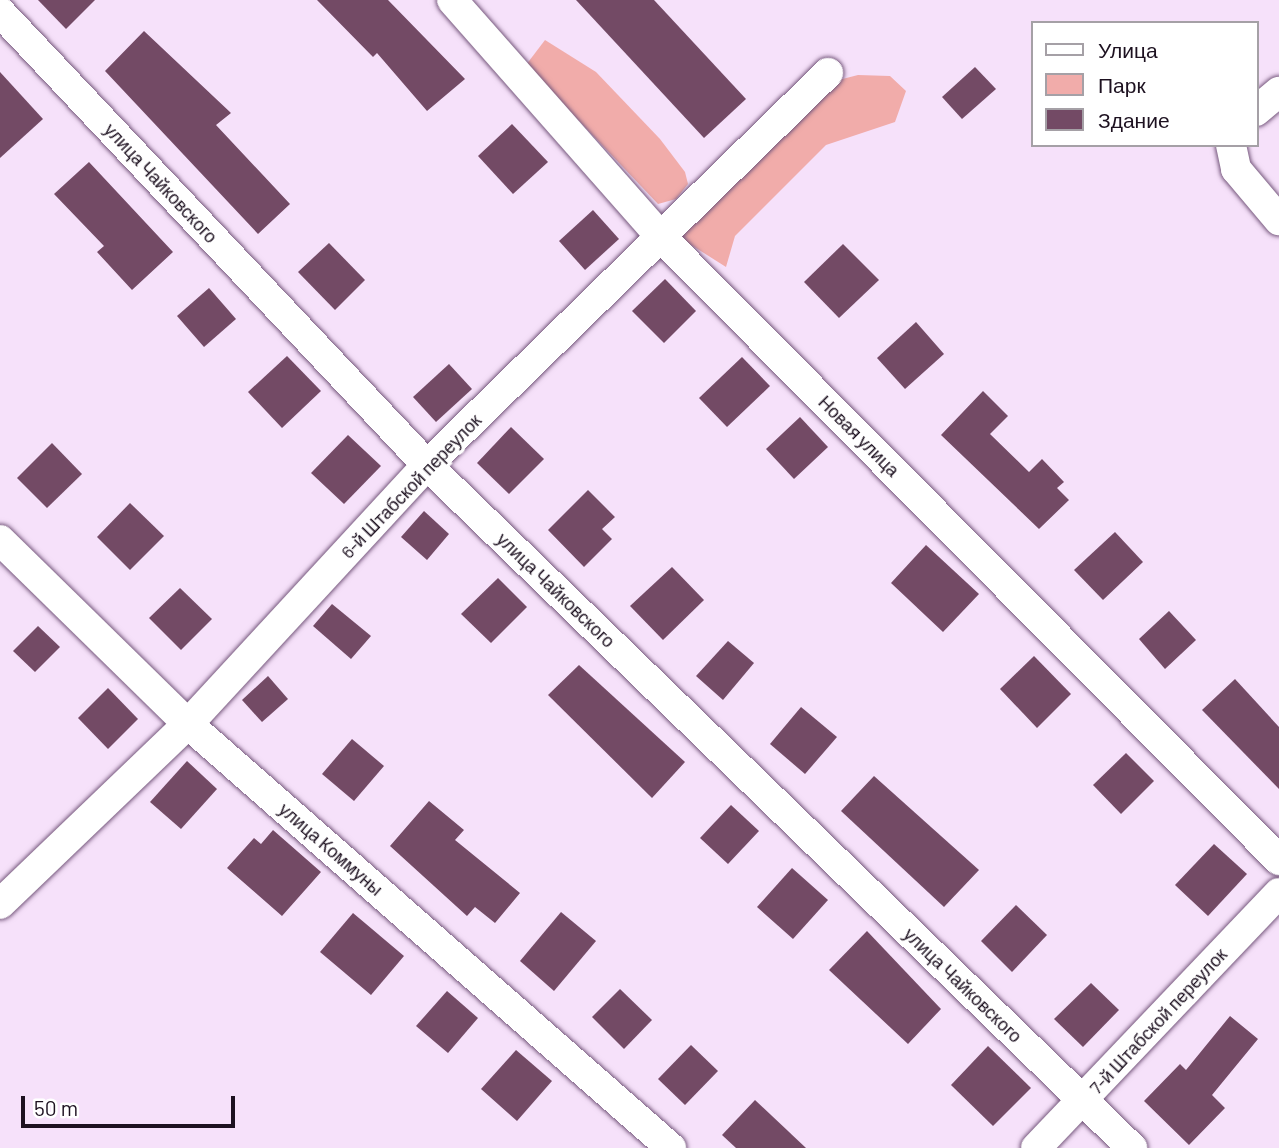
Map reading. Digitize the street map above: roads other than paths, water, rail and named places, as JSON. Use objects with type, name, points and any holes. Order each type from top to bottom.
[{"type":"street","name":"Новая улица","points":[[452,0],[663,239],[1279,860]]},
{"type":"street","name":"улица Чайковского","points":[[0,12],[427,465],[1132,1148]]},
{"type":"street","name":"6-й Штабской переулок","points":[[0,904],[188,724],[427,465],[663,239],[828,73]]},
{"type":"street","points":[[1258,109],[1279,92]]},
{"type":"street","points":[[1231,147],[1236,169],[1279,220]]},
{"type":"street","name":"улица Коммуны","points":[[0,540],[188,724],[671,1148]]},
{"type":"street","name":"7-й Штабской переулок","points":[[1036,1148],[1279,893]]}]
